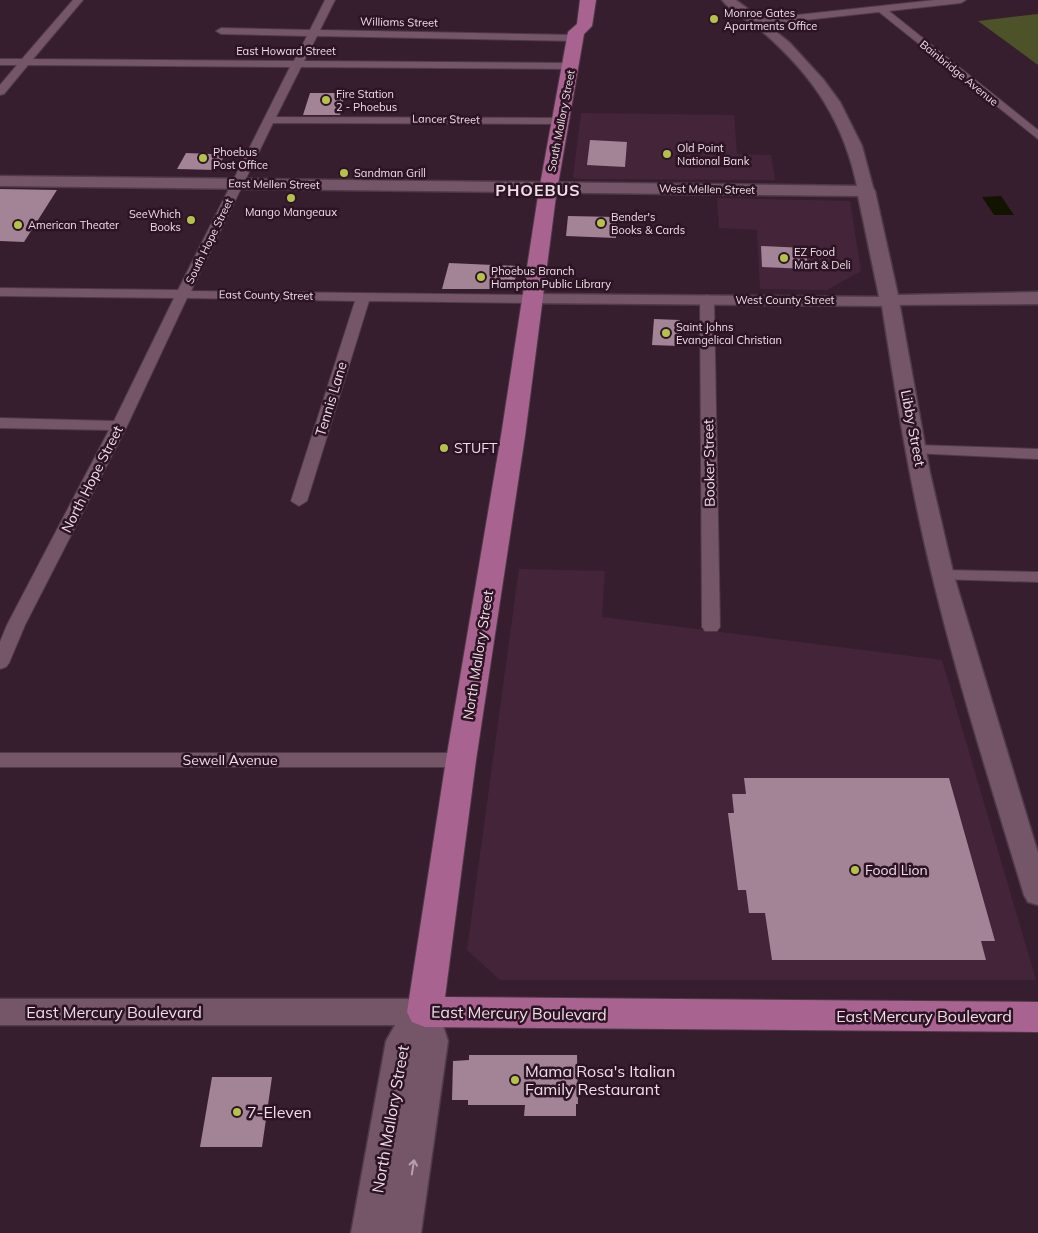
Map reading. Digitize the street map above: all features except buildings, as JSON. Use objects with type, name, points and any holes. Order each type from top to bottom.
[{"type":"main road","name":"South Mallory Street","points":[[533,299],[549,188],[572,66],[576,35],[572,26],[576,0]]},
{"type":"main road","name":"South Mallory Street","points":[[576,35],[584,26],[588,0]]},
{"type":"main road","name":"East Mellen Street","points":[[0,181],[549,188]]},
{"type":"main road","name":"West Mellen Street","points":[[549,188],[866,191]]},
{"type":"main road","name":"Libby Street","points":[[866,191],[890,301]]},
{"type":"main road","name":"West County Street","points":[[890,301],[1038,298]]},
{"type":"main road","name":"North Mallory Street","points":[[403,1233],[432,1041],[426,1012],[460,760],[533,299]]},
{"type":"main road","name":"East Mercury Boulevard","points":[[0,1012],[426,1012],[1038,1017]]},
{"type":"main road","name":"North Mallory Street","points":[[369,1233],[402,1040],[426,1012]]},
{"type":"street","points":[[0,92],[78,0]]},
{"type":"street","name":"South Hope Street","points":[[183,294],[236,184],[330,0]]},
{"type":"street","name":"Libby Street","points":[[728,0],[760,22],[789,48],[812,74],[836,108],[855,146],[866,191]]},
{"type":"street","points":[[760,22],[881,9],[910,3],[961,0]]},
{"type":"street","name":"Bainbridge Avenue","points":[[881,9],[1038,136]]},
{"type":"street","name":"Williams Street","points":[[221,31],[576,35]]},
{"type":"street","name":"East Howard Street","points":[[0,62],[572,66]]},
{"type":"street","name":"Lancer Street","points":[[270,120],[562,121]]},
{"type":"street","name":"East County Street","points":[[0,292],[533,299]]},
{"type":"street","name":"North Hope Street","points":[[0,663],[16,625],[119,426],[183,294]]},
{"type":"street","name":"Tennis Lane","points":[[300,501],[363,296]]},
{"type":"street","name":"West County Street","points":[[533,299],[890,301]]},
{"type":"street","name":"Booker Street","points":[[707,300],[711,627]]},
{"type":"street","name":"Libby Street","points":[[890,301],[917,450],[943,574],[993,750],[1038,895]]},
{"type":"street","points":[[0,424],[119,426]]},
{"type":"street","points":[[917,450],[1038,454]]},
{"type":"street","points":[[943,574],[1038,577]]},
{"type":"street","name":"Sewell Avenue","points":[[0,760],[460,760]]},
{"type":"shaded area","points":[[581,113],[734,115],[737,154],[771,155],[775,180],[576,179],[573,177]]},
{"type":"shaded area","points":[[1001,196],[1014,215],[994,215],[982,197]]},
{"type":"shaded area","points":[[717,198],[850,201],[861,271],[827,290],[760,289],[757,230],[719,228]]},
{"type":"shaded area","points":[[519,569],[605,571],[602,617],[942,660],[1036,980],[500,980],[467,950]]},
{"type":"green space","points":[[1038,14],[1038,65],[978,21]]},
{"type":"place","name":"Monroe Gates Apartments Office","points":[[714,19]]},
{"type":"place","name":"Fire Station 2 - Phoebus","points":[[326,100]]},
{"type":"place","name":"Old Point National Bank","points":[[667,154]]},
{"type":"place","name":"Phoebus Post Office","points":[[203,158]]},
{"type":"place","name":"Sandman Grill","points":[[344,173]]},
{"type":"place","name":"Mango Mangeaux","points":[[291,198]]},
{"type":"place","name":"SeeWhich Books","points":[[191,220]]},
{"type":"place","name":"Bender's Books & Cards","points":[[601,223]]},
{"type":"place","name":"American Theater","points":[[18,225]]},
{"type":"place","name":"EZ Food Mart & Deli","points":[[784,258]]},
{"type":"place","name":"Phoebus Branch Hampton Public Library","points":[[481,277]]},
{"type":"place","name":"Saint Johns Evangelical Christian","points":[[666,333]]},
{"type":"place","name":"STUFT","points":[[444,448]]},
{"type":"place","name":"Food Lion","points":[[855,870]]},
{"type":"place","name":"Mama Rosa's Italian Family Restaurant","points":[[515,1080]]},
{"type":"place","name":"7-Eleven","points":[[237,1112]]},
{"type":"district","name":"PHOEBUS","points":[[538,190]]}]
